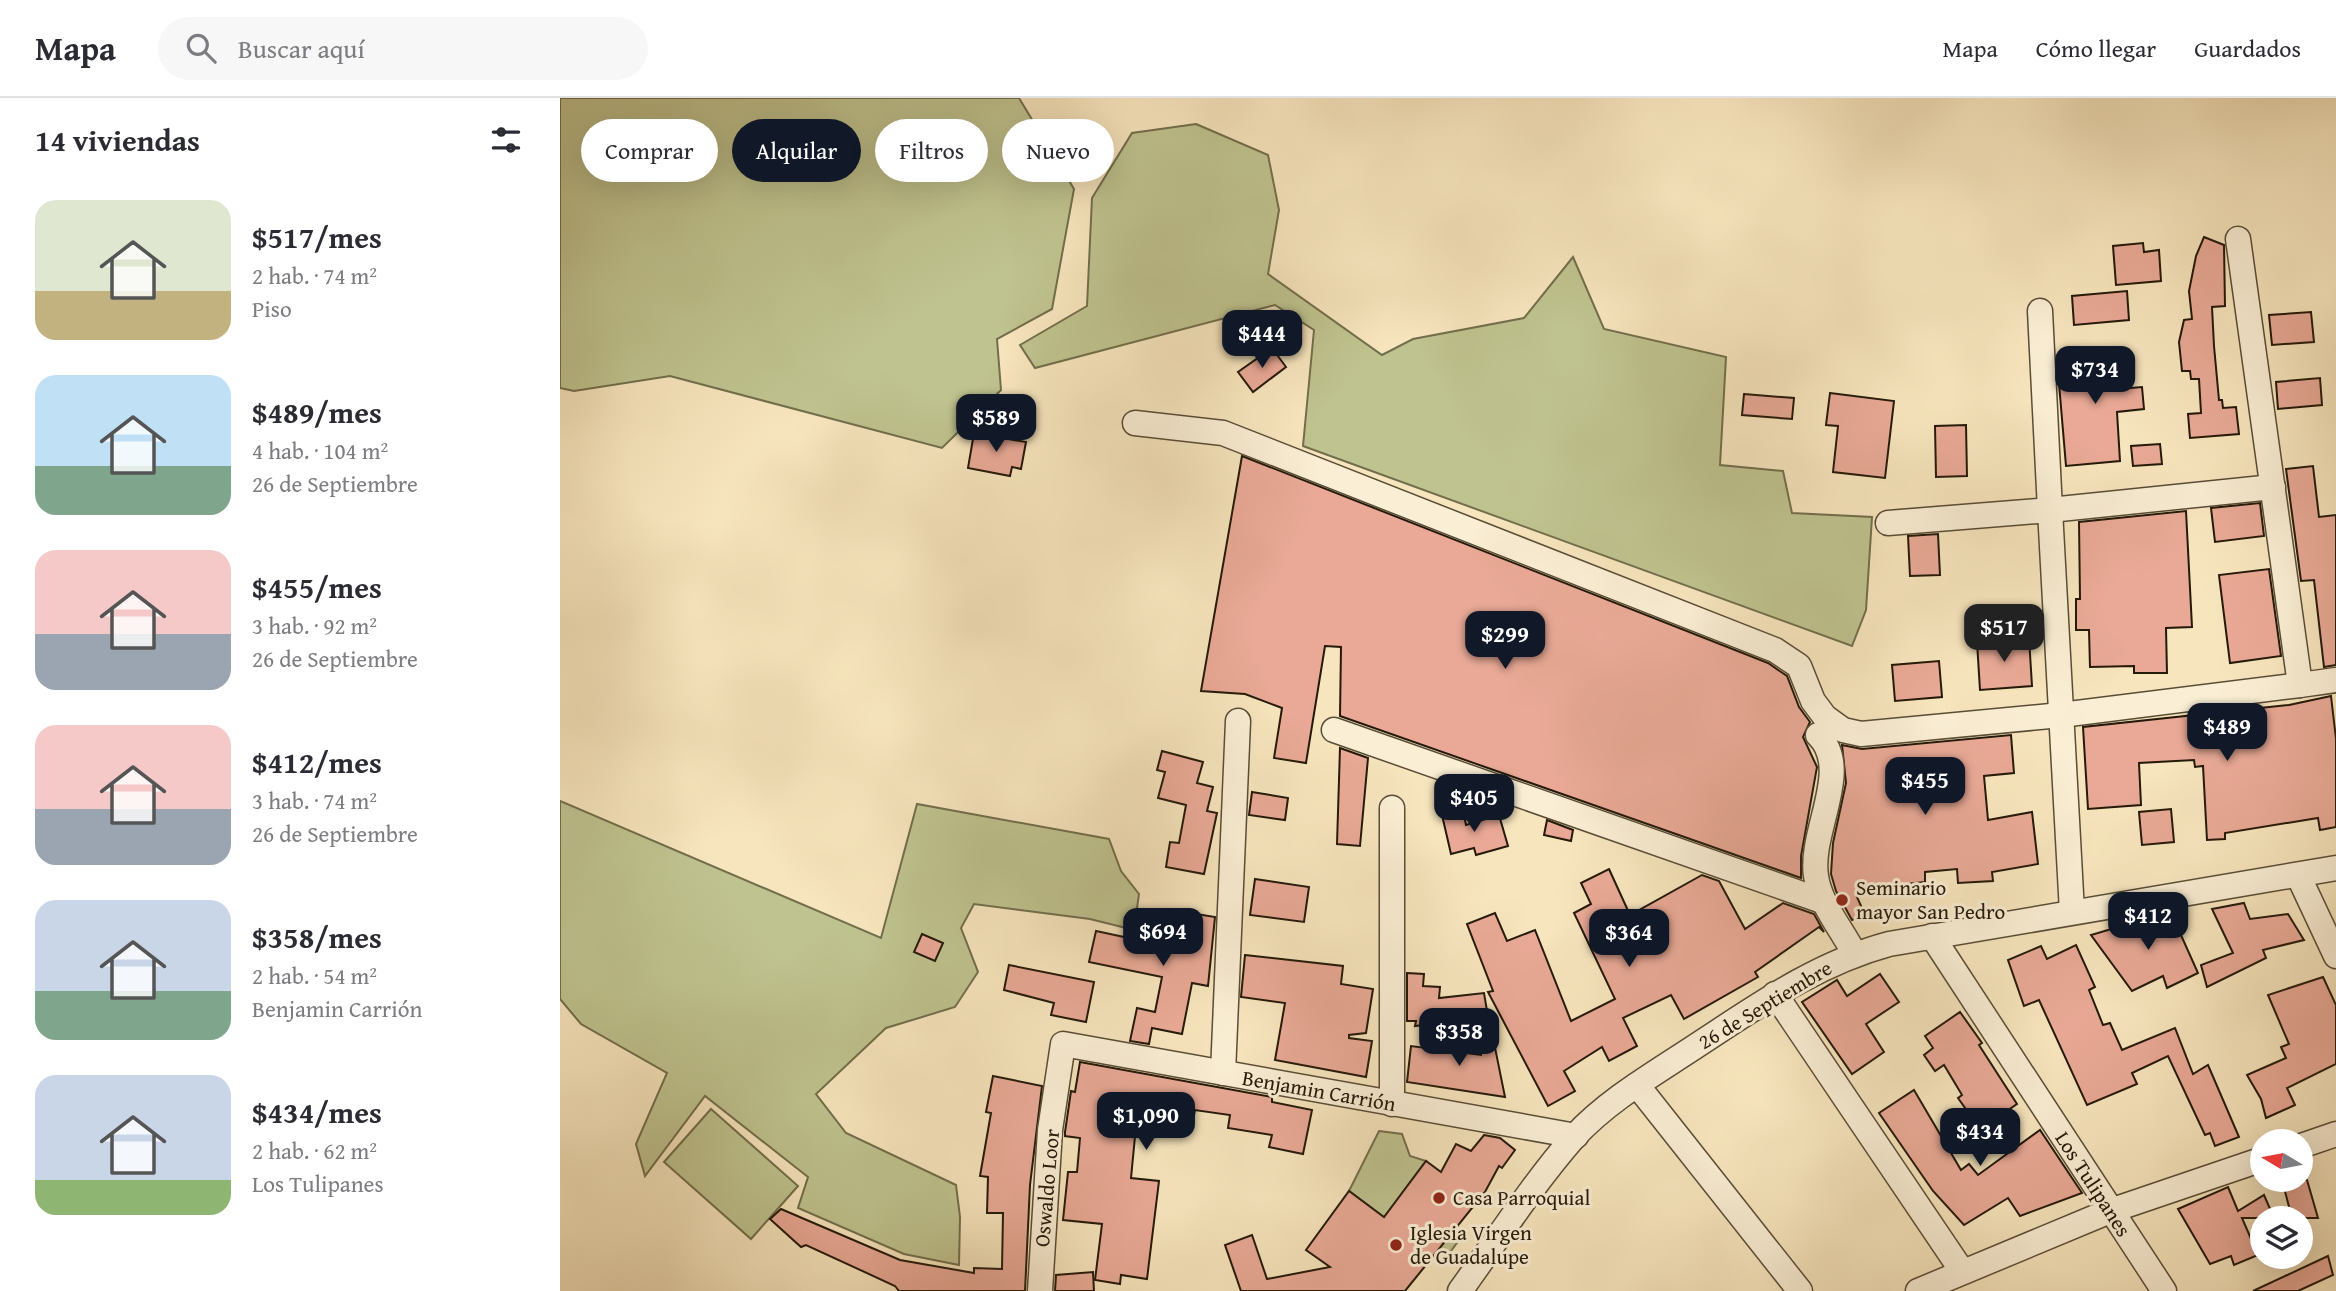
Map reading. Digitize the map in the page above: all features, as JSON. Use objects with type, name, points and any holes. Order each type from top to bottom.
[{"type":"street","points":[[2238,239],[2300,685]]},
{"type":"street","points":[[2040,311],[2072,912]]},
{"type":"street","points":[[1135,423],[1223,433],[1774,650],[1799,666],[1813,701],[1825,717],[1843,730],[1861,734],[2061,715],[2336,680]]},
{"type":"street","points":[[1888,523],[2050,510],[2273,487]]},
{"type":"street","points":[[1223,1073],[1238,721]]},
{"type":"street","points":[[1334,730],[1822,901]]},
{"type":"street","points":[[1818,735],[1828,745],[1833,771],[1816,844],[1815,874],[1822,901],[1836,919],[1854,953]]},
{"type":"street","points":[[1392,808],[1392,1104]]},
{"type":"street","name":"26 de Septiembre","points":[[1460,1291],[1550,1165],[1576,1136],[1637,1085],[1775,994],[1854,953],[1932,936],[2336,868]]},
{"type":"street","points":[[2298,875],[2336,956]]},
{"type":"street","name":"Los Tulipanes","points":[[1932,936],[2164,1291]]},
{"type":"street","points":[[1775,994],[1962,1271]]},
{"type":"street","name":"Benjamin Carrión","points":[[1063,1044],[1576,1136]]},
{"type":"street","name":"Oswaldo Loor","points":[[1040,1291],[1050,1130],[1063,1044]]},
{"type":"street","points":[[1637,1085],[1800,1291]]},
{"type":"street","points":[[2314,1142],[2336,1134]]},
{"type":"street","points":[[1918,1291],[2110,1211],[2250,1163]]},
{"type":"green space","points":[[560,98],[1019,98],[1032,119],[1002,119],[1002,182],[1070,182],[1074,189],[1052,309],[997,339],[1001,390],[942,448],[670,376],[574,391],[560,388]]},
{"type":"green space","points":[[1196,124],[1268,155],[1279,210],[1268,274],[1382,355],[1413,339],[1524,318],[1573,257],[1604,329],[1726,357],[1720,465],[1783,471],[1792,513],[1872,517],[1866,610],[1852,646],[1303,446],[1314,330],[1275,305],[1035,368],[1020,345],[1087,306],[1092,198],[1102,182],[1114,182],[1114,162],[1132,133]]},
{"type":"green space","points":[[560,801],[881,938],[917,804],[1109,839],[1121,871],[1139,894],[1134,930],[1090,919],[974,904],[961,928],[978,972],[955,1007],[886,1028],[816,1094],[846,1133],[956,1185],[960,1217],[959,1265],[904,1254],[798,1208],[808,1177],[705,1096],[645,1176],[636,1144],[667,1073],[581,1024],[560,999]]},
{"type":"green space","points":[[711,1109],[798,1186],[751,1239],[664,1162]]},
{"type":"green space","points":[[1379,1131],[1402,1134],[1410,1156],[1426,1161],[1400,1196],[1459,1240],[1443,1262],[1349,1191]]},
{"type":"building","points":[[2204,237],[2224,245],[2225,306],[2212,307],[2214,346],[2219,400],[2222,400],[2223,408],[2236,407],[2239,434],[2190,438],[2188,414],[2201,413],[2199,379],[2191,379],[2190,371],[2182,371],[2179,342],[2184,320],[2192,319],[2189,291],[2196,256]]},
{"type":"building","points":[[2143,243],[2144,252],[2159,250],[2161,281],[2116,285],[2113,246]]},
{"type":"building","points":[[2127,291],[2129,320],[2074,325],[2072,296]]},
{"type":"building","points":[[2311,312],[2314,342],[2272,345],[2269,315]]},
{"type":"building","points":[[1272,348],[1286,367],[1253,392],[1238,372]]},
{"type":"building","points":[[2128,354],[2131,388],[2142,387],[2144,409],[2117,412],[2120,461],[2066,466],[2057,360]]},
{"type":"building","points":[[2320,378],[2322,405],[2278,409],[2276,382]]},
{"type":"building","points":[[1830,393],[1894,401],[1885,478],[1833,472],[1838,426],[1826,425]]},
{"type":"building","points":[[1744,394],[1794,398],[1792,419],[1742,415]]},
{"type":"building","points":[[1966,425],[1967,476],[1936,477],[1935,426]]},
{"type":"building","points":[[974,433],[1026,442],[1021,469],[1012,467],[1010,476],[968,468]]},
{"type":"building","points":[[2160,444],[2162,464],[2133,466],[2131,446]]},
{"type":"building","name":"Seminario mayor San Pedro","points":[[1242,456],[1768,663],[1787,676],[1799,707],[1810,722],[1803,737],[1817,767],[1801,856],[1801,878],[1340,716],[1341,647],[1325,646],[1306,763],[1274,758],[1282,708],[1245,694],[1201,691]]},
{"type":"building","points":[[2313,466],[2319,517],[2336,515],[2336,665],[2324,667],[2314,580],[2301,581],[2286,469]]},
{"type":"building","points":[[2260,503],[2264,536],[2215,542],[2211,508]]},
{"type":"building","points":[[2186,511],[2192,627],[2166,628],[2167,673],[2134,673],[2134,666],[2090,667],[2089,630],[2076,630],[2076,599],[2080,599],[2079,522]]},
{"type":"building","points":[[1938,534],[1940,575],[1910,576],[1908,536]]},
{"type":"building","points":[[2269,569],[2281,656],[2230,663],[2219,575]]},
{"type":"building","points":[[2029,638],[2032,686],[1980,690],[1977,642]]},
{"type":"building","points":[[1939,661],[1942,697],[1895,701],[1892,665]]},
{"type":"building","points":[[2331,696],[2336,739],[2336,827],[2320,830],[2318,818],[2225,833],[2225,839],[2207,840],[2203,766],[2195,767],[2194,760],[2139,763],[2141,805],[2088,809],[2083,727],[2289,705]]},
{"type":"building","points":[[2011,735],[2014,773],[1984,776],[1988,820],[2032,812],[2038,864],[1992,872],[1993,881],[1958,883],[1957,869],[1925,872],[1925,882],[1879,887],[1857,897],[1865,915],[1852,920],[1836,891],[1831,874],[1833,843],[1846,783],[1842,745],[1862,749]]},
{"type":"building","points":[[1340,748],[1368,758],[1360,846],[1337,844]]},
{"type":"building","points":[[1162,751],[1203,762],[1197,783],[1213,787],[1207,811],[1217,813],[1204,874],[1166,867],[1170,842],[1179,843],[1186,805],[1158,798],[1165,772],[1157,770]]},
{"type":"building","points":[[1252,792],[1288,798],[1285,820],[1249,815]]},
{"type":"building","points":[[2171,809],[2174,842],[2142,845],[2139,812]]},
{"type":"building","points":[[1463,810],[1466,825],[1499,815],[1508,846],[1476,855],[1474,848],[1451,854],[1442,815]]},
{"type":"building","points":[[1547,820],[1573,830],[1571,841],[1544,835]]},
{"type":"building","points":[[1609,869],[1630,915],[1702,875],[1719,881],[1745,929],[1783,903],[1814,914],[1824,932],[1819,927],[1755,972],[1758,977],[1684,1019],[1671,995],[1623,1018],[1637,1046],[1609,1061],[1602,1047],[1564,1071],[1575,1091],[1548,1106],[1488,992],[1493,991],[1467,924],[1495,913],[1507,941],[1535,930],[1571,1021],[1615,999],[1574,913],[1591,904],[1581,883]]},
{"type":"building","points":[[1255,879],[1309,887],[1304,922],[1250,915]]},
{"type":"building","points":[[2244,903],[2250,919],[2288,914],[2304,940],[2263,950],[2266,958],[2207,987],[2201,965],[2233,953],[2212,909]]},
{"type":"building","points":[[1172,910],[1215,917],[1208,986],[1192,983],[1182,1034],[1152,1028],[1149,1044],[1130,1041],[1137,1008],[1155,1012],[1162,977],[1089,962],[1096,931],[1166,946]]},
{"type":"building","points":[[2172,915],[2198,973],[2167,988],[2163,976],[2132,991],[2091,935]]},
{"type":"building","points":[[922,934],[943,943],[935,961],[914,952]]},
{"type":"building","points":[[2076,945],[2095,987],[2089,990],[2103,1025],[2110,1023],[2122,1050],[2175,1028],[2193,1074],[2208,1065],[2239,1137],[2215,1146],[2210,1133],[2205,1135],[2168,1056],[2132,1073],[2137,1084],[2087,1105],[2039,1000],[2024,1006],[2008,960],[2041,946],[2047,959]]},
{"type":"building","points":[[1245,955],[1343,966],[1341,984],[1373,989],[1366,1033],[1349,1035],[1349,1038],[1372,1041],[1366,1077],[1275,1060],[1285,1003],[1241,997]]},
{"type":"building","points":[[1009,965],[1094,982],[1086,1022],[1051,1015],[1054,1003],[1004,990]]},
{"type":"building","points":[[1407,973],[1424,974],[1423,986],[1440,987],[1439,998],[1484,993],[1488,1017],[1415,1026],[1416,1021],[1407,1021]]},
{"type":"building","points":[[1880,974],[1899,1002],[1866,1024],[1884,1052],[1852,1074],[1802,1002],[1837,980],[1847,996]]},
{"type":"building","points":[[2323,977],[2336,1005],[2336,1064],[2287,1088],[2295,1105],[2266,1118],[2261,1099],[2247,1075],[2286,1058],[2281,1047],[2289,1044],[2268,995]]},
{"type":"building","points":[[1960,1012],[1982,1043],[1979,1045],[2017,1104],[1980,1129],[1958,1098],[1962,1095],[1944,1065],[1935,1071],[1924,1055],[1933,1048],[1925,1036]]},
{"type":"building","points":[[1485,1018],[1489,1018],[1505,1097],[1407,1082],[1411,1046],[1481,1055]]},
{"type":"building","points":[[1080,1062],[1272,1097],[1272,1102],[1312,1110],[1303,1154],[1269,1147],[1272,1135],[1228,1128],[1230,1115],[1195,1110],[1194,1115],[1167,1111],[1166,1120],[1137,1116],[1131,1178],[1159,1181],[1147,1279],[1121,1275],[1120,1284],[1095,1280],[1102,1224],[1063,1220],[1068,1172],[1077,1172],[1080,1138],[1065,1136],[1065,1132],[1071,1091],[1075,1092]]},
{"type":"building","points":[[993,1076],[1042,1086],[1030,1185],[1025,1291],[899,1291],[895,1286],[806,1245],[801,1247],[770,1219],[781,1209],[900,1260],[974,1273],[974,1268],[1002,1269],[1003,1213],[987,1213],[988,1177],[980,1176],[991,1113],[986,1112]]},
{"type":"building","points":[[1914,1090],[1961,1170],[1969,1164],[1978,1175],[2040,1130],[2082,1193],[2020,1216],[2008,1198],[1964,1225],[1933,1191],[1879,1113]]},
{"type":"building","points":[[1484,1135],[1500,1138],[1515,1150],[1502,1168],[1499,1166],[1485,1192],[1405,1291],[1241,1291],[1225,1245],[1252,1235],[1267,1279],[1330,1267],[1306,1250],[1349,1191],[1384,1217],[1426,1161],[1441,1172],[1456,1144],[1471,1151]]},
{"type":"building","points":[[2228,1187],[2238,1211],[2264,1195],[2269,1206],[2250,1206],[2250,1218],[2242,1218],[2250,1236],[2250,1258],[2234,1265],[2231,1256],[2210,1264],[2178,1209]]},
{"type":"building","points":[[2285,1192],[2310,1192],[2318,1218],[2313,1218],[2313,1206],[2289,1206]]},
{"type":"building","points":[[2328,1256],[2333,1275],[2298,1291],[2253,1291],[2300,1269],[2313,1269],[2313,1263]]},
{"type":"building","points":[[1093,1272],[1094,1291],[1055,1291],[1056,1275]]},
{"type":"place","name":"Seminario mayor San Pedro","points":[[1842,900]]},
{"type":"place","name":"Casa Parroquial","points":[[1439,1198]]},
{"type":"place","name":"Iglesia Virgen de Guadalupe","points":[[1396,1245]]}]
